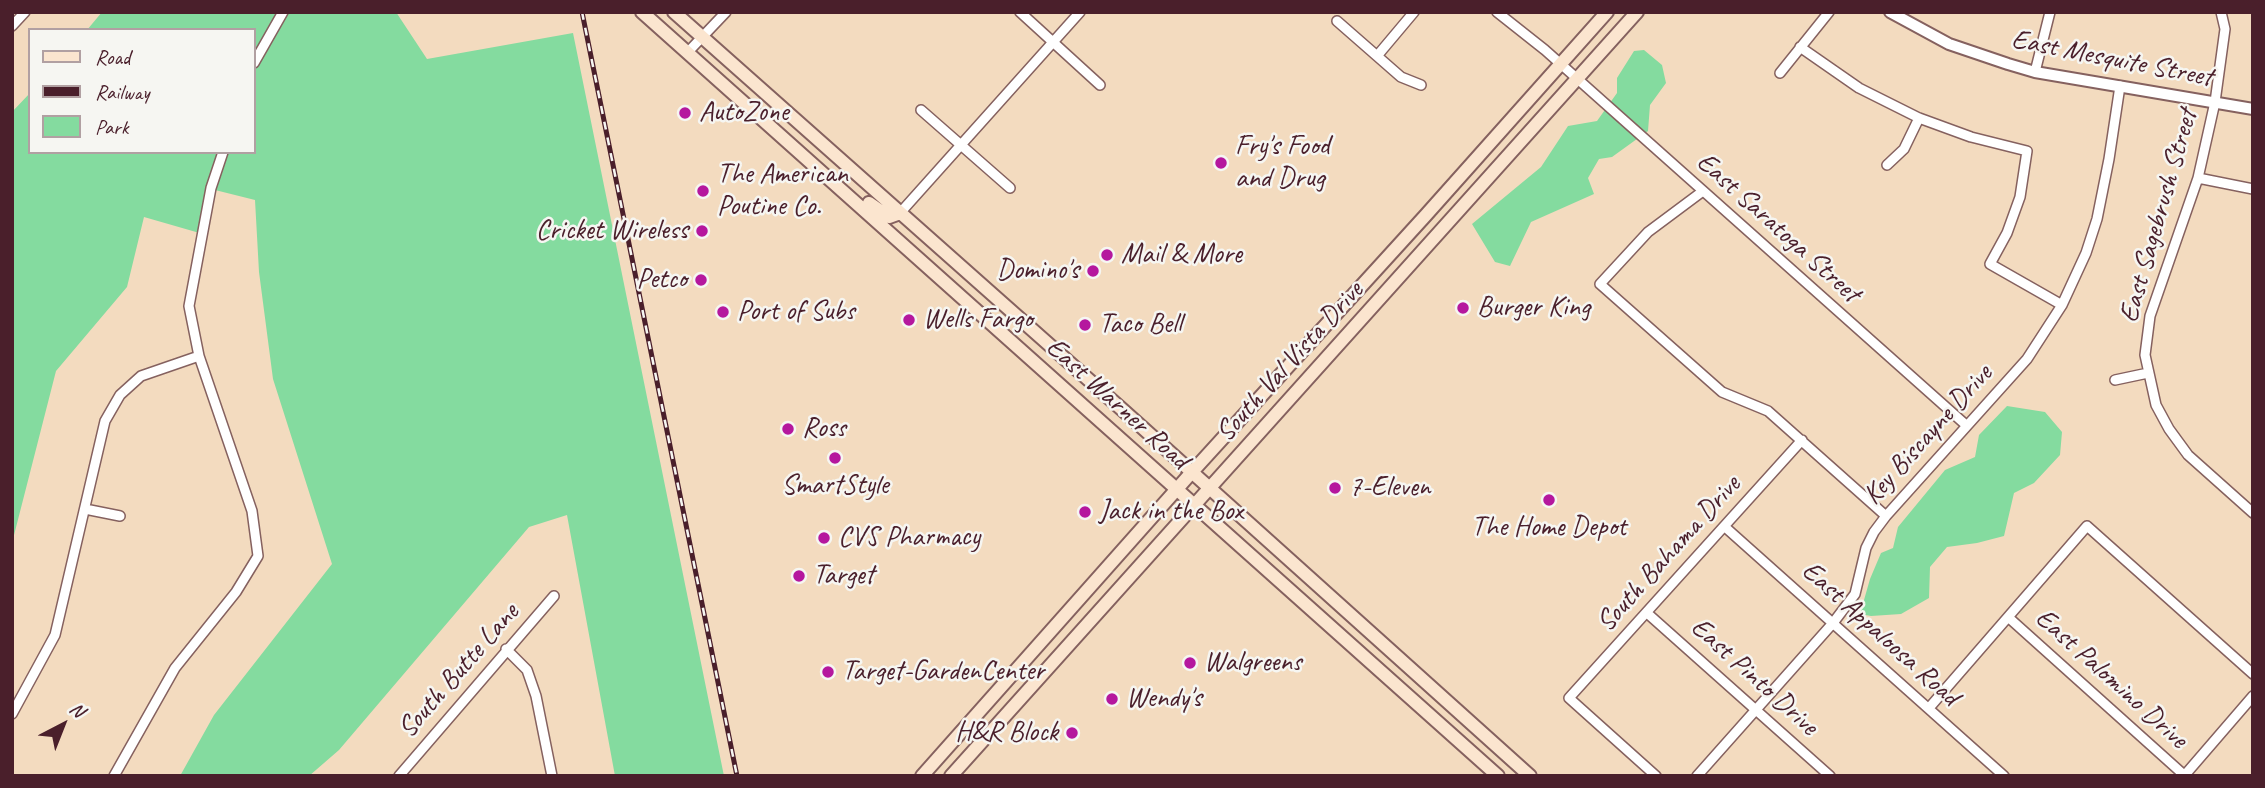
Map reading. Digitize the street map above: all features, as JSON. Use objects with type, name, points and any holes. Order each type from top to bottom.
[{"type":"main road","name":"East Warner Road","points":[[642,12],[1499,776]]},
{"type":"main road","name":"East Warner Road","points":[[674,12],[1192,471],[1530,776]]},
{"type":"main road","name":"South Val Vista Drive","points":[[922,776],[1192,471],[1607,12]]},
{"type":"main road","name":"South Val Vista Drive","points":[[951,776],[1637,12]]},
{"type":"main road","points":[[760,118],[774,102]]},
{"type":"main road","points":[[825,175],[857,194],[885,216],[889,218],[900,214]]},
{"type":"main road","points":[[1358,290],[1374,305]]},
{"type":"main road","points":[[990,322],[1004,305]]},
{"type":"main road","points":[[1343,637],[1358,621]]},
{"type":"main road","points":[[1440,723],[1454,708]]},
{"type":"main road","points":[[971,722],[987,736]]},
{"type":"street","points":[[12,26],[25,12]]},
{"type":"street","points":[[256,60],[284,12]]},
{"type":"street","points":[[687,53],[726,12]]},
{"type":"street","points":[[1020,12],[1100,85]]},
{"type":"street","points":[[900,214],[1080,12]]},
{"type":"street","points":[[1377,56],[1415,12]]},
{"type":"street","points":[[1497,12],[1561,64]]},
{"type":"street","points":[[1780,72],[1829,12]]},
{"type":"street","name":"East Mesquite Street","points":[[1890,12],[1949,44],[2035,72],[2253,109]]},
{"type":"street","points":[[2035,72],[2050,12]]},
{"type":"street","name":"East Sagebrush Street","points":[[2221,12],[2225,29],[2215,102],[2198,178],[2150,316],[2145,355],[2156,405],[2169,429],[2188,455],[2253,513]]},
{"type":"street","points":[[1337,21],[1401,77],[1420,85]]},
{"type":"street","points":[[1800,47],[1859,88],[1919,118],[1971,137],[2027,151],[2020,197],[2007,233],[1990,264],[2062,305]]},
{"type":"street","name":"East Saratoga Street","points":[[1561,64],[1966,425]]},
{"type":"street","name":"Key Biscayne Drive","points":[[1697,776],[1833,623],[1855,594],[1866,548],[1885,516],[2027,359],[2062,305],[2086,253],[2096,219],[2109,159],[2120,86]]},
{"type":"street","points":[[921,110],[1010,188]]},
{"type":"street","points":[[1887,166],[1904,149],[1919,118]]},
{"type":"street","points":[[114,776],[175,668],[236,592],[258,556],[252,511],[198,356],[189,306],[211,188],[222,154]]},
{"type":"street","points":[[2198,178],[2253,189]]},
{"type":"street","points":[[1703,191],[1648,232],[1600,284],[1722,392],[1768,411],[1885,516]]},
{"type":"street","points":[[12,714],[55,635],[105,421],[120,395],[141,376],[198,356]]},
{"type":"street","points":[[2115,380],[2148,373]]},
{"type":"street","name":"South Bahama Drive","points":[[1656,776],[1569,698],[1802,440]]},
{"type":"street","points":[[85,509],[120,516]]},
{"type":"street","points":[[1929,708],[2087,526],[2253,674]]},
{"type":"street","name":"East Appaloosa Road","points":[[1725,527],[2004,776]]},
{"type":"street","name":"South Butte Lane","points":[[399,776],[554,596]]},
{"type":"street","name":"East Pinto Drive","points":[[1647,613],[1830,776]]},
{"type":"street","name":"East Palomino Drive","points":[[2008,617],[2184,776]]},
{"type":"street","points":[[506,649],[527,670],[536,696],[552,776]]},
{"type":"street","points":[[2184,776],[2253,696]]},
{"type":"green space","points":[[102,12],[396,12],[427,59],[573,33],[724,776],[615,776],[567,515],[529,527],[339,750],[309,776],[180,776],[214,715],[332,564],[273,379],[259,272],[255,200],[211,189],[203,234],[144,217],[127,287],[56,371],[12,543],[12,112],[28,95],[28,154],[256,154],[256,28],[89,28]]},
{"type":"green space","points":[[1644,50],[1662,65],[1666,83],[1650,105],[1648,131],[1612,157],[1599,159],[1588,178],[1594,194],[1531,222],[1510,266],[1495,262],[1472,224],[1541,167],[1568,126],[1597,121],[1617,93],[1617,78],[1634,51]]},
{"type":"green space","points":[[2007,406],[2045,412],[2062,432],[2060,455],[2034,483],[2014,493],[2004,536],[1947,547],[1930,567],[1929,598],[1901,614],[1860,614],[1881,553],[1893,548],[1898,527],[1945,470],[1975,457],[1979,435]]},
{"type":"railway","points":[[582,12],[737,776]]},
{"type":"place","name":"AutoZone","points":[[685,113]]},
{"type":"place","name":"Fry's Food and Drug","points":[[1221,163]]},
{"type":"place","name":"The American Poutine Co.","points":[[703,191]]},
{"type":"place","name":"Cricket Wireless","points":[[702,231]]},
{"type":"place","name":"Mail & More","points":[[1107,255]]},
{"type":"place","name":"Domino's","points":[[1093,271]]},
{"type":"place","name":"Petco","points":[[701,280]]},
{"type":"place","name":"Burger King","points":[[1463,308]]},
{"type":"place","name":"Port of Subs","points":[[723,312]]},
{"type":"place","name":"Wells Fargo","points":[[909,320]]},
{"type":"place","name":"Taco Bell","points":[[1085,325]]},
{"type":"place","name":"Ross","points":[[788,429]]},
{"type":"place","name":"SmartStyle","points":[[835,458]]},
{"type":"place","name":"7-Eleven","points":[[1335,488]]},
{"type":"place","name":"The Home Depot","points":[[1549,500]]},
{"type":"place","name":"Jack in the Box","points":[[1085,512]]},
{"type":"place","name":"CVS Pharmacy","points":[[824,538]]},
{"type":"place","name":"Target","points":[[799,576]]},
{"type":"place","name":"Walgreens","points":[[1190,663]]},
{"type":"place","name":"Target-GardenCenter","points":[[828,672]]},
{"type":"place","name":"Wendy's","points":[[1112,699]]},
{"type":"place","name":"H&R Block","points":[[1072,733]]}]
